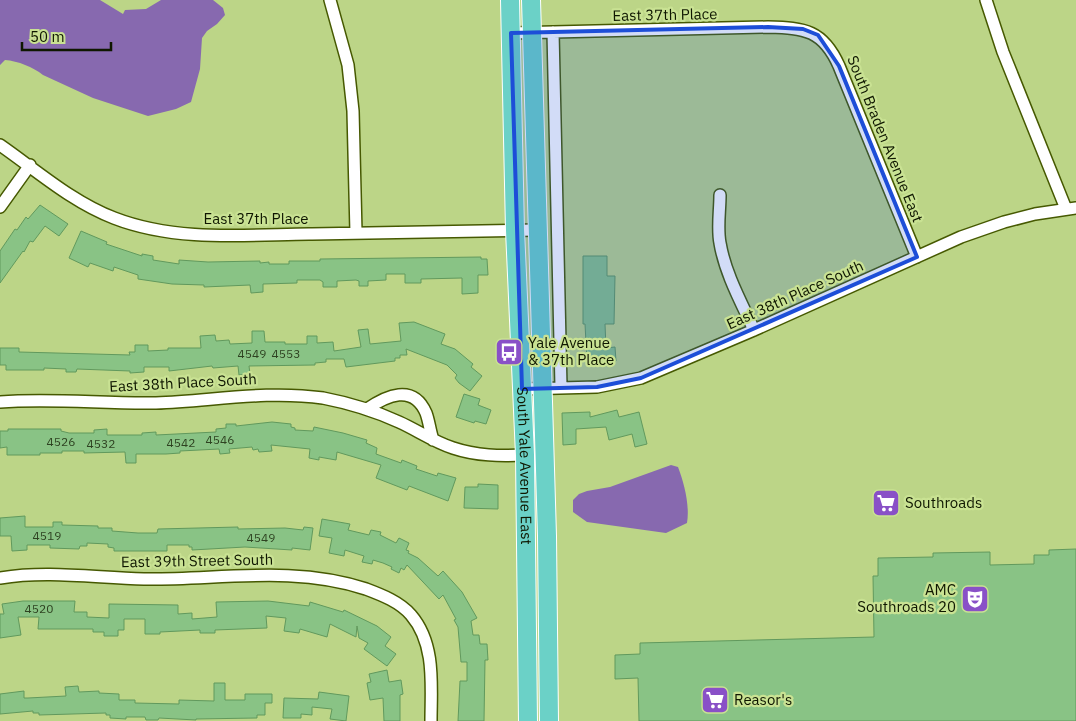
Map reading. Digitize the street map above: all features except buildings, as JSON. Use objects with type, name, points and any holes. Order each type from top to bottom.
[{"type":"main road","name":"South Yale Avenue East","points":[[510,0],[515,230],[525,455],[528,721]]},
{"type":"main road","name":"South Yale Avenue East","points":[[531,0],[536,230],[547,536],[549,721]]},
{"type":"street","points":[[330,0],[348,65],[353,111],[356,233]]},
{"type":"street","points":[[986,0],[1003,52],[1071,208]]},
{"type":"street","name":"East 37th Place","points":[[510,33],[768,27],[803,29],[818,35]]},
{"type":"street","points":[[554,32],[562,387]]},
{"type":"street","name":"South Braden Avenue East","points":[[818,35],[833,52],[917,257]]},
{"type":"street","name":"East 37th Place","points":[[0,144],[69,194],[89,206],[113,218],[141,227],[170,233],[198,235],[536,230]]},
{"type":"street","points":[[0,206],[30,165]]},
{"type":"street","points":[[720,196],[719,241],[722,255],[727,271],[754,330]]},
{"type":"street","name":"East 38th Place South","points":[[522,389],[597,387],[640,378],[754,330],[961,237],[1004,222],[1071,208]]},
{"type":"street","name":"East 38th Place South","points":[[0,402],[157,403],[265,394],[323,398],[366,409],[400,422],[433,440],[455,449],[487,455],[525,455]]},
{"type":"street","points":[[366,409],[380,400],[393,395],[414,397],[426,413],[433,440]]},
{"type":"street","name":"East 39th Street South","points":[[0,578],[36,574],[144,578],[298,575],[350,584],[390,599],[411,615],[426,642],[430,661],[431,721]]},
{"type":"highlighted area","points":[[768,27],[803,29],[818,35],[839,66],[917,257],[641,378],[597,387],[522,389],[511,33]]},
{"type":"shaded area","points":[[0,0],[100,0],[123,14],[125,10],[146,9],[161,0],[213,0],[223,8],[225,15],[202,38],[200,69],[191,102],[176,109],[148,116],[93,98],[20,63],[5,60],[0,65]]},
{"type":"shaded area","points":[[671,465],[678,467],[686,494],[687,523],[666,533],[587,522],[573,512],[573,500],[579,494],[610,487]]},
{"type":"place","name":"Yale Avenue & 37th Place","points":[[509,352]]},
{"type":"place","name":"Southroads","points":[[886,503]]},
{"type":"place","name":"AMC Southroads 20","points":[[975,599]]},
{"type":"place","name":"Reasor's","points":[[715,700]]}]
